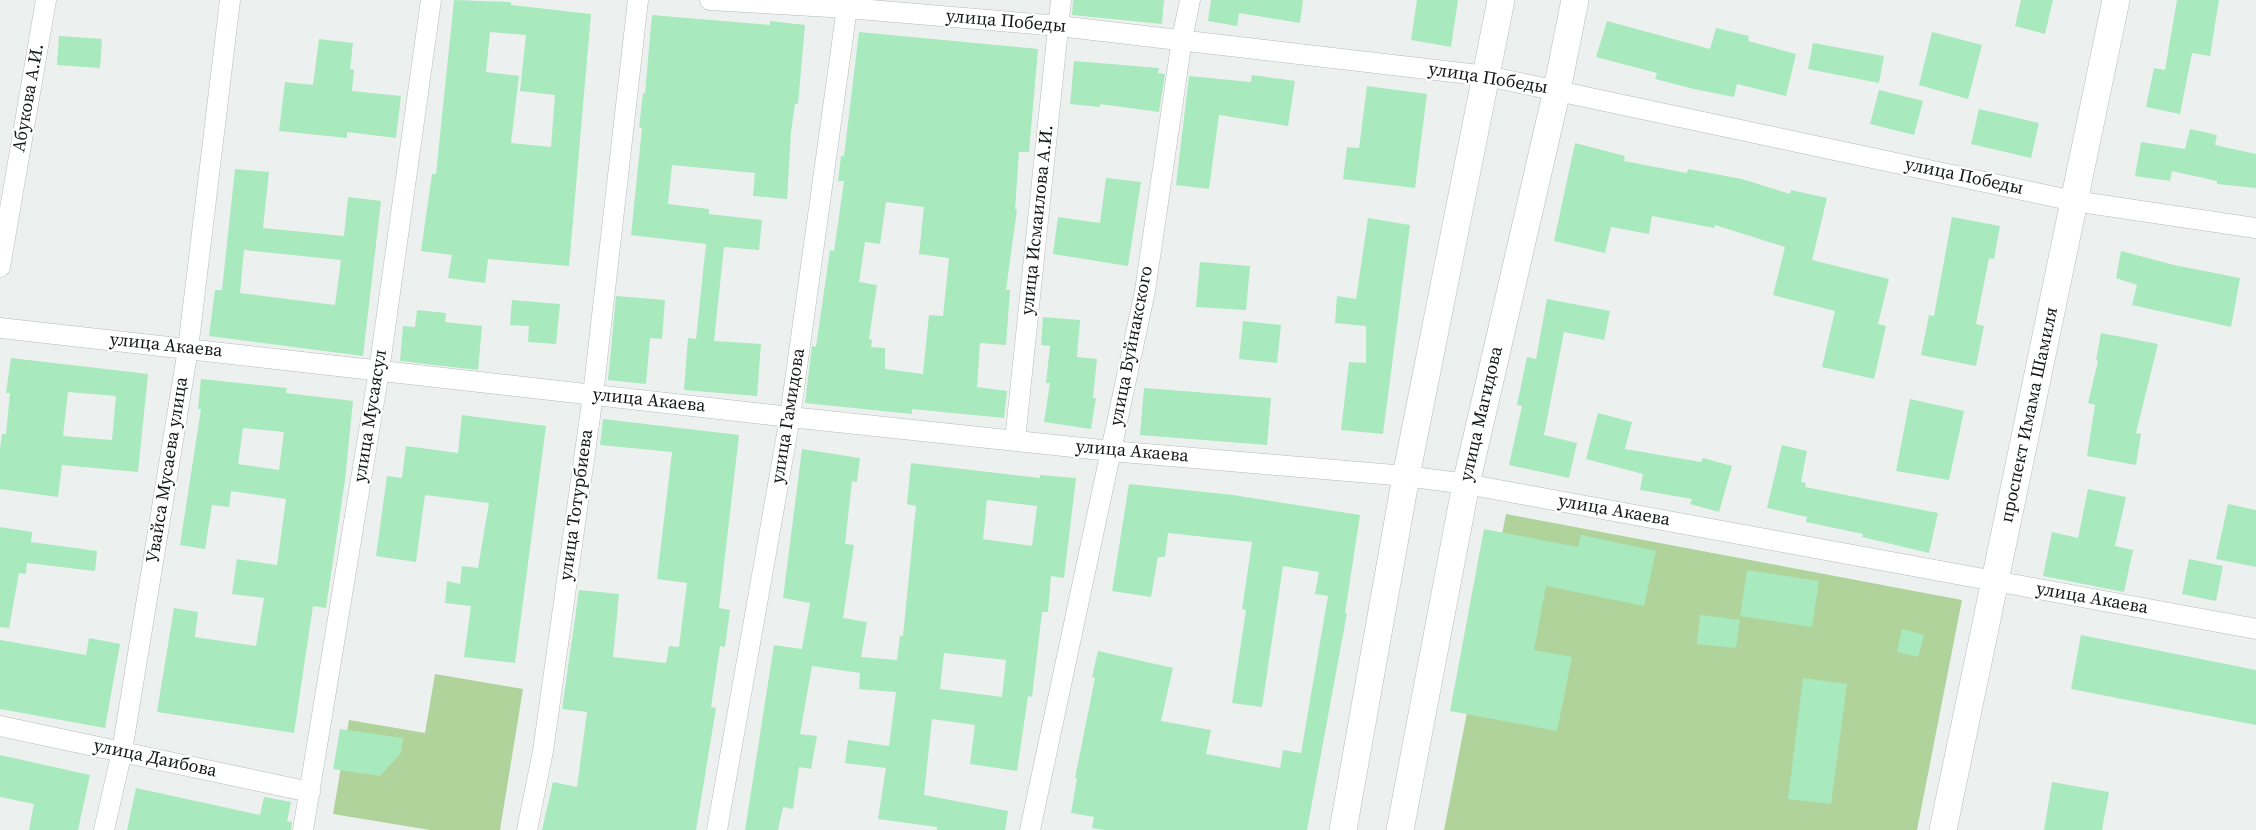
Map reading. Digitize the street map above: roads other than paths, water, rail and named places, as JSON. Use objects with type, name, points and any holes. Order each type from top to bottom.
[{"type":"main road","points":[[1343,830],[1406,476],[1501,0]]},
{"type":"main road","name":"улица Магидова","points":[[1400,830],[1466,484],[1557,90],[1575,0]]},
{"type":"main road","name":"проспект Имама Шамиля","points":[[1943,830],[2116,0]]},
{"type":"street","name":"Абукова А.И.","points":[[0,267],[46,0]]},
{"type":"street","name":"Увайса Мусаева улица","points":[[104,830],[122,752],[188,349],[231,0]]},
{"type":"street","name":"улица Мусаясул","points":[[303,830],[379,371],[431,0]]},
{"type":"street","name":"улица Тотурбиева","points":[[527,830],[543,751],[593,395],[638,0]]},
{"type":"street","name":"улица Победы","points":[[710,0],[848,4],[1182,39],[1486,76],[2074,201],[2256,228]]},
{"type":"street","name":"улица Исмаилова А.И.","points":[[1015,440],[1061,0]]},
{"type":"street","name":"улица Буйнакского","points":[[1030,830],[1145,291],[1182,39],[1190,0]]},
{"type":"street","name":"улица Гамидова","points":[[717,830],[790,417],[848,4]]},
{"type":"street","name":"улица Акаева","points":[[0,328],[790,417],[1111,451],[1406,476],[1466,484],[2256,629]]},
{"type":"street","name":"улица Даибова","points":[[0,726],[310,792]]}]
